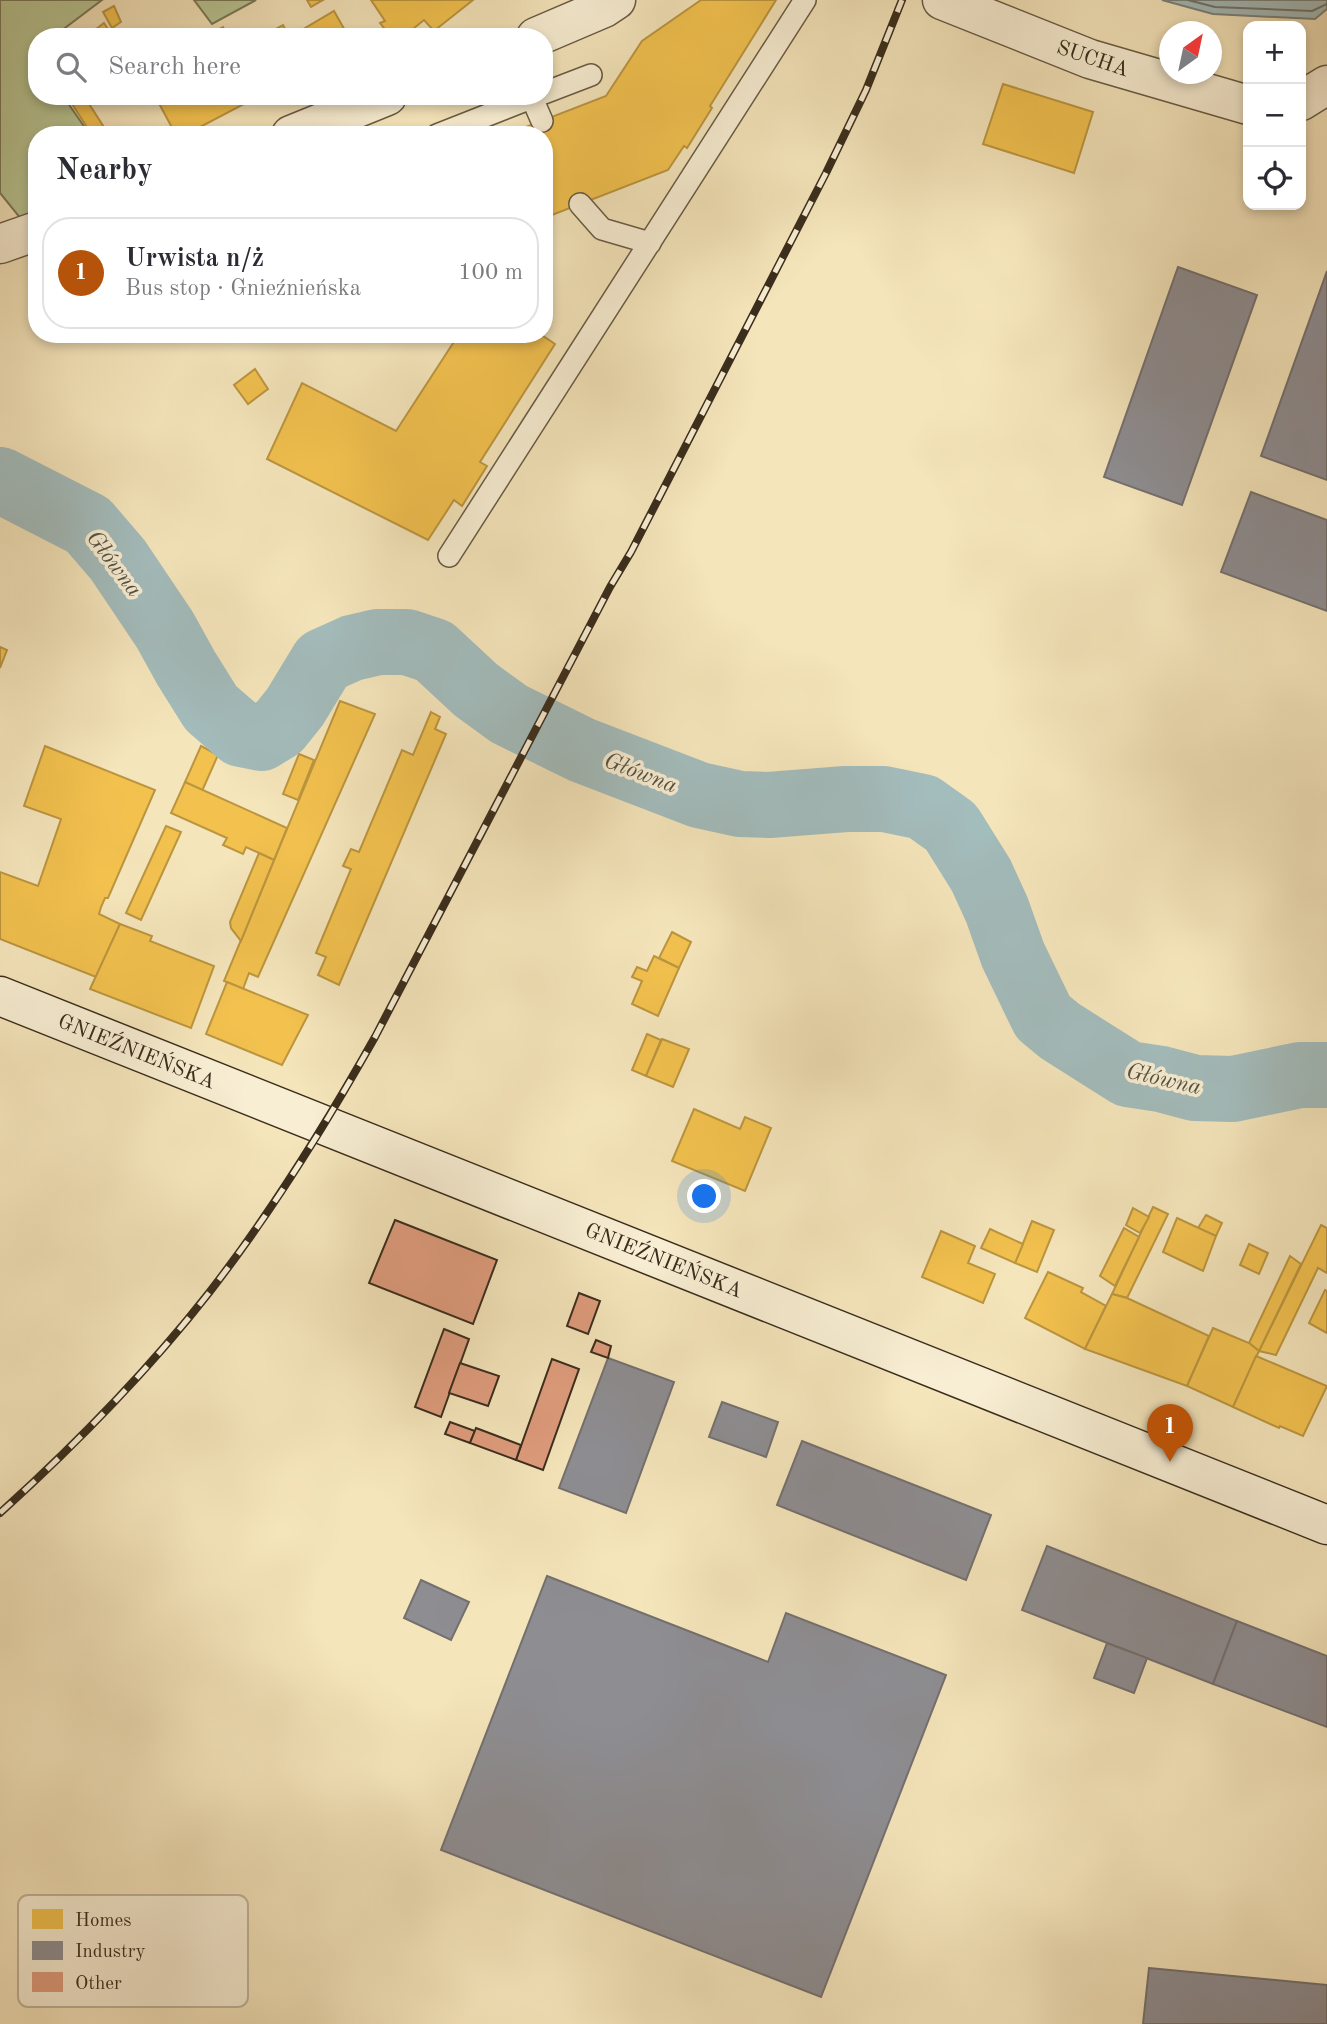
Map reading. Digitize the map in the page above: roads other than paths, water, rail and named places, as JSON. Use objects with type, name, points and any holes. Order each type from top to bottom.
[{"type":"street","points":[[553,30],[604,8],[616,0]]},
{"type":"street","name":"SUCHA","points":[[942,0],[1090,59],[1243,104]]},
{"type":"street","points":[[1306,98],[1327,85]]},
{"type":"street","points":[[313,126],[365,105]]},
{"type":"street","points":[[0,244],[28,234]]},
{"type":"street","name":"GNIEŹNIEŃSKA","points":[[0,996],[1327,1525]]},
{"type":"lane","points":[[449,555],[805,0]]},
{"type":"lane","points":[[553,90],[591,75]]},
{"type":"lane","points":[[460,126],[514,105]]},
{"type":"lane","points":[[539,105],[542,121]]},
{"type":"lane","points":[[580,204],[602,229],[650,243]]},
{"type":"water","points":[[1162,0],[1327,0],[1327,9],[1315,19],[1213,14]]},
{"type":"waterway","name":"Główna","points":[[0,480],[88,525],[118,560],[165,630],[211,708],[241,734],[261,738],[279,727],[295,707],[323,661],[352,648],[378,642],[407,642],[434,651],[476,690],[509,714],[582,750],[699,795],[740,804],[884,799],[923,807],[951,827],[981,875],[1013,955],[1043,1017],[1060,1031],[1128,1074],[1195,1088],[1233,1089],[1300,1075],[1327,1075]]},
{"type":"railway","points":[[0,1513],[108,1408],[160,1352],[208,1294],[254,1232],[337,1103],[375,1037],[610,587],[631,552],[826,173],[866,90],[902,0]]},
{"type":"place","name":"Urwista n/ż","points":[[1170,1462]]}]
